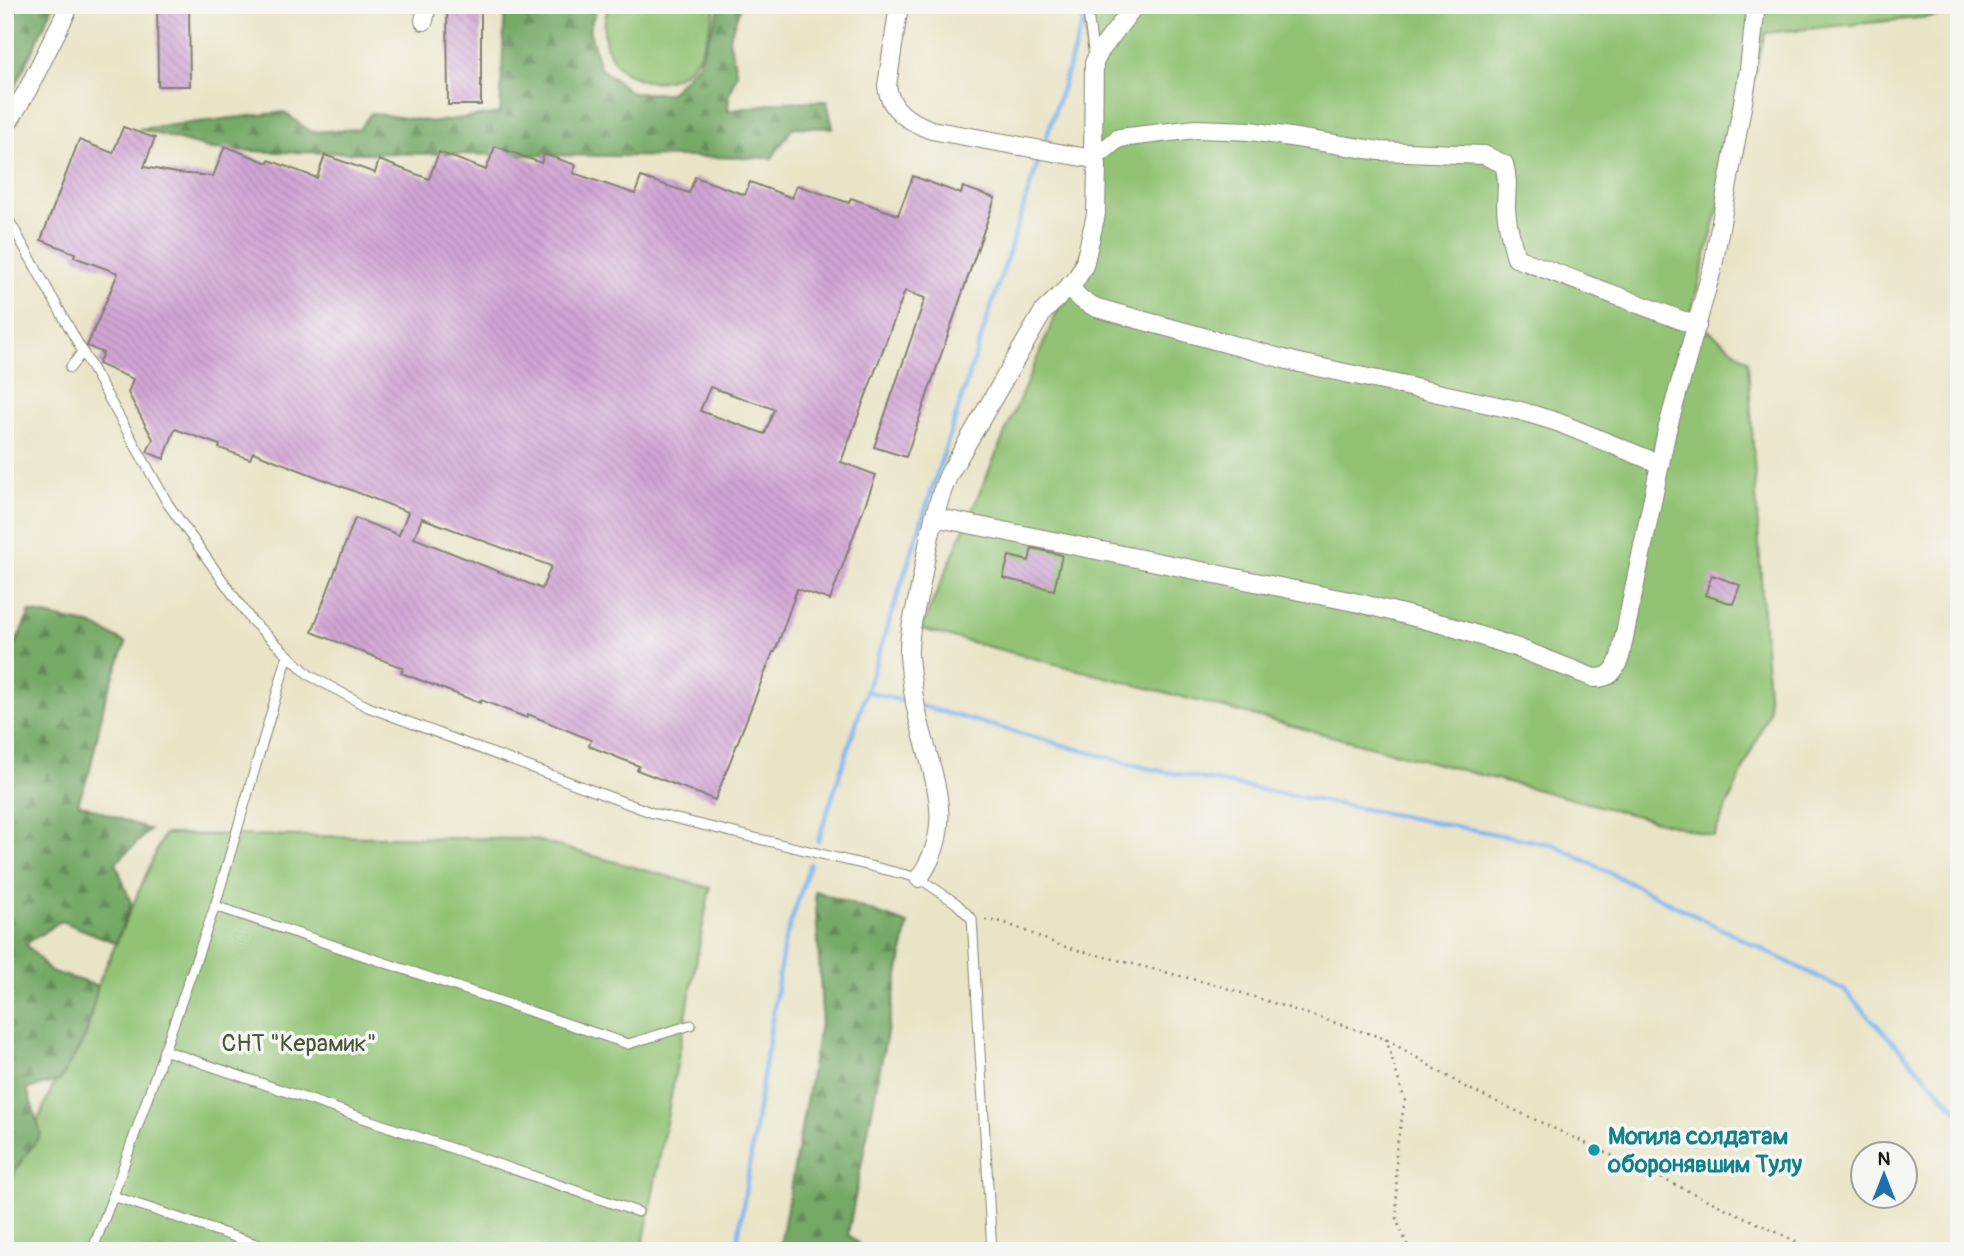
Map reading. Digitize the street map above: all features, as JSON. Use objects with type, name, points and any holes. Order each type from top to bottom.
[{"type":"street","points":[[5,128],[27,91],[70,5]]},
{"type":"street","points":[[899,5],[887,86],[888,96],[895,109],[912,122],[931,130],[1093,159],[1119,138],[1196,129],[1251,131],[1380,151],[1484,155],[1504,164],[1509,182],[1506,207],[1508,227],[1516,258],[1697,326]]},
{"type":"street","points":[[919,878],[929,865],[938,841],[941,817],[939,795],[912,685],[909,634],[934,517],[949,474],[1037,322],[1084,265],[1096,214],[1097,164],[1093,159],[1094,63],[1135,5]]},
{"type":"street","points":[[934,517],[1359,603],[1447,625],[1518,648],[1594,678],[1611,675],[1620,657],[1660,464],[1713,265],[1749,69],[1756,5]]},
{"type":"street","points":[[1070,285],[1076,296],[1097,308],[1295,362],[1521,411],[1557,422],[1660,464]]},
{"type":"lane","points":[[1087,5],[1094,63]]},
{"type":"lane","points":[[5,213],[168,504],[251,620],[309,675],[368,707],[653,813],[919,878],[956,903],[972,919],[992,1251]]},
{"type":"lane","points":[[70,368],[83,351]]},
{"type":"lane","points":[[92,1251],[215,906],[288,655]]},
{"type":"lane","points":[[215,906],[628,1044],[691,1025]]},
{"type":"lane","points":[[163,1050],[638,1212]]},
{"type":"lane","points":[[113,1196],[277,1251]]},
{"type":"path","points":[[972,919],[1003,922],[1062,946],[1220,986],[1386,1039],[1465,1087],[1817,1251]]},
{"type":"path","points":[[1386,1039],[1405,1101],[1396,1150],[1397,1221],[1410,1251]]},
{"type":"green space","points":[[5,5],[54,5],[5,108]]},
{"type":"green space","points":[[505,5],[598,5],[589,29],[600,68],[632,93],[670,93],[698,64],[721,5],[741,5],[729,39],[737,74],[729,93],[728,111],[781,102],[827,101],[833,128],[793,127],[772,158],[275,152],[211,149],[139,129],[284,112],[311,132],[359,129],[371,113],[434,122],[500,113]]},
{"type":"green space","points":[[609,5],[717,5],[698,57],[684,72],[667,80],[649,81],[632,76],[618,65],[608,49],[604,29]]},
{"type":"green space","points":[[1084,5],[1959,5],[1959,14],[1765,33],[1690,316],[1748,361],[1769,711],[1714,836],[921,629],[1096,221]]},
{"type":"green space","points":[[30,612],[93,625],[126,643],[105,700],[90,770],[78,803],[150,830],[116,863],[131,903],[116,943],[61,921],[26,944],[50,971],[98,986],[86,1036],[60,1081],[27,1089],[41,1134],[5,1188],[5,658],[10,655]]},
{"type":"green space","name":"СНТ \"Керамик\"","points":[[164,834],[532,839],[710,888],[642,1251],[5,1251],[5,1195]]},
{"type":"green space","points":[[815,891],[908,924],[848,1234],[866,1251],[779,1251],[822,1013]]},
{"type":"building","points":[[157,5],[189,5],[190,86],[158,86]]},
{"type":"building","points":[[447,5],[481,5],[481,105],[448,105]]},
{"type":"building","points":[[123,127],[155,138],[144,167],[213,176],[225,146],[317,178],[325,155],[375,173],[379,160],[429,179],[439,152],[486,170],[495,146],[541,163],[544,154],[576,165],[573,173],[635,194],[641,177],[689,193],[695,177],[745,195],[750,182],[792,198],[797,185],[849,203],[851,198],[898,215],[913,176],[961,194],[963,187],[995,198],[906,457],[874,447],[925,298],[905,291],[841,462],[876,475],[830,600],[797,589],[775,652],[715,800],[637,770],[639,766],[589,746],[591,740],[528,714],[527,718],[481,700],[480,703],[401,673],[403,668],[312,632],[355,518],[399,535],[408,512],[253,452],[250,459],[175,429],[164,459],[147,452],[153,439],[128,393],[133,379],[98,364],[103,353],[87,346],[118,273],[74,257],[75,253],[41,240],[79,140],[113,153]],"holes":[[[710,387],[774,409],[765,434],[700,411]],[[422,518],[551,566],[542,589],[414,538]]]},
{"type":"building","points":[[1032,548],[1062,555],[1054,590],[1003,578],[1009,556],[1029,561]]},
{"type":"building","points":[[1712,575],[1740,585],[1733,604],[1705,595]]},
{"type":"waterway","points":[[1044,145],[1085,16]]},
{"type":"waterway","points":[[818,841],[1041,153]]},
{"type":"waterway","points":[[866,691],[910,703]]},
{"type":"waterway","points":[[921,706],[1146,768],[1554,845],[1844,990],[1959,1112]]},
{"type":"waterway","points":[[736,1251],[784,943],[810,864]]},
{"type":"place","name":"Могила солдатам оборонявшим Тулу","points":[[1594,1150]]}]
